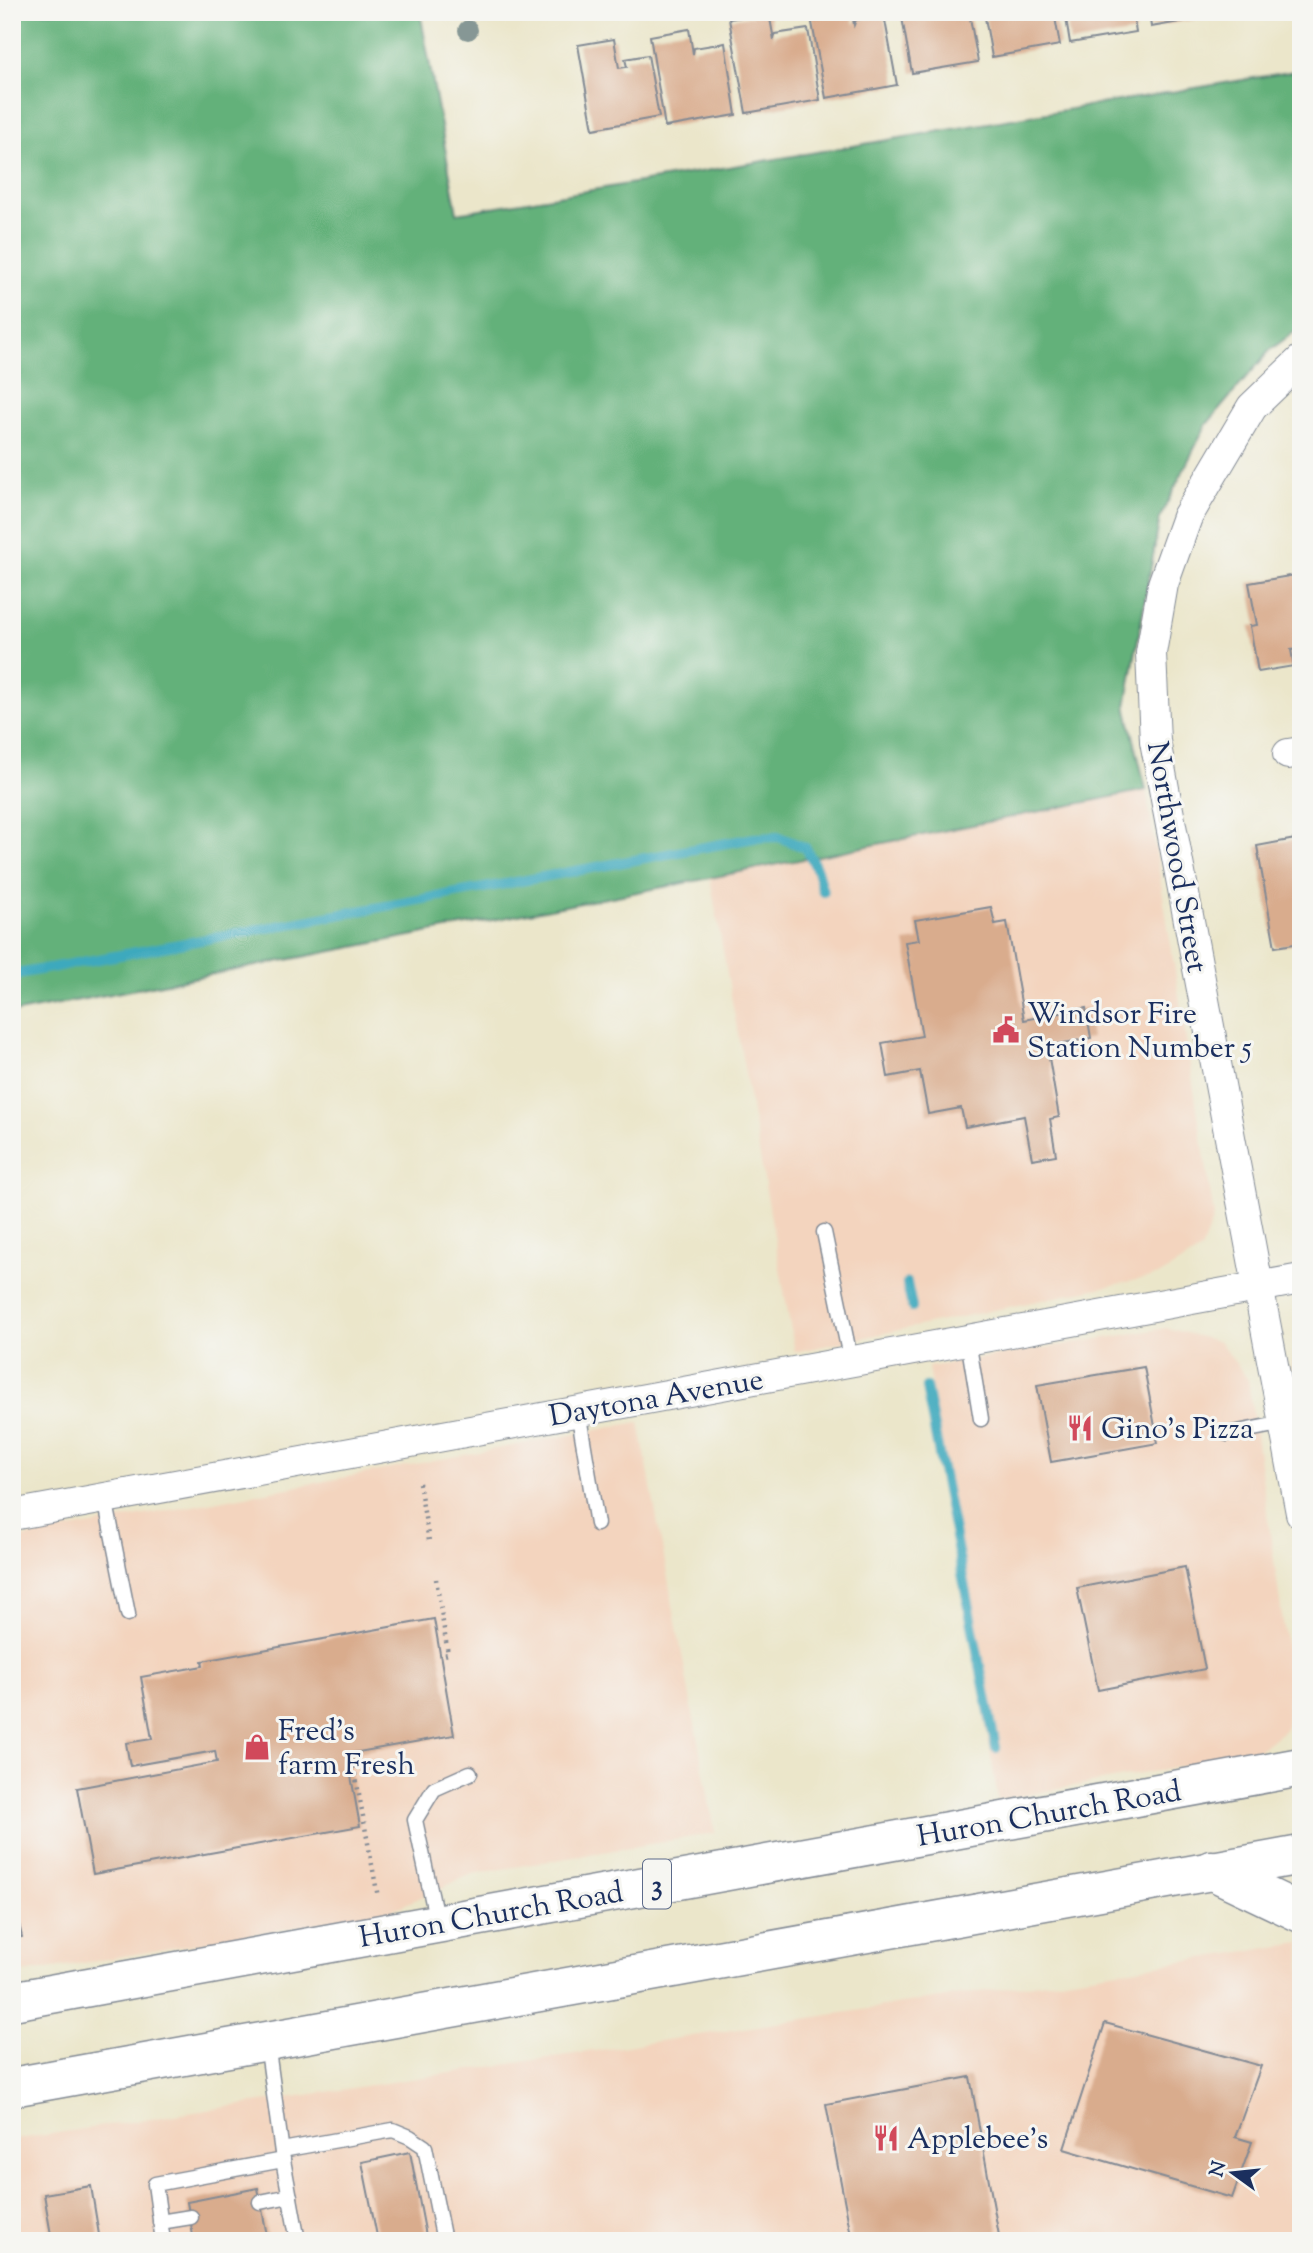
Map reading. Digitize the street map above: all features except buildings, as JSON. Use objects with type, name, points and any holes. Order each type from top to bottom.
[{"type":"highway","name":"Huron Church Road","points":[[12,2001],[1301,1767]]},
{"type":"highway","points":[[12,2087],[1301,1855]]},
{"type":"highway","points":[[1211,1870],[1301,1913]]},
{"type":"street","name":"Northwood Street","points":[[1301,360],[1252,407],[1186,517],[1163,584],[1151,653],[1155,741],[1258,1287],[1284,1407],[1301,1513]]},
{"type":"street","name":"Daytona Avenue","points":[[12,1515],[1301,1279]]},
{"type":"lane","points":[[824,1231],[851,1362]]},
{"type":"lane","points":[[968,1340],[981,1419]]},
{"type":"lane","points":[[1227,1434],[1284,1407]]},
{"type":"lane","points":[[578,1412],[597,1524]]},
{"type":"lane","points":[[105,1498],[128,1614]]},
{"type":"lane","points":[[437,1924],[415,1820],[434,1789],[470,1773]]},
{"type":"lane","points":[[267,2041],[282,2155],[298,2241]]},
{"type":"lane","points":[[163,2241],[155,2184],[393,2130],[411,2137],[425,2147],[444,2241]]},
{"type":"lane","points":[[260,2202],[290,2196]]},
{"type":"lane","points":[[160,2222],[191,2217]]},
{"type":"path","points":[[419,1483],[429,1541]]},
{"type":"path","points":[[436,1579],[448,1654],[440,1656]]},
{"type":"path","points":[[348,1758],[352,1757],[379,1901]]},
{"type":"shaded area","points":[[1146,790],[1214,1215],[1201,1250],[1160,1275],[795,1352],[710,878]]},
{"type":"shaded area","points":[[1301,1319],[1301,1411],[1292,1366]]},
{"type":"shaded area","points":[[1167,1328],[1220,1342],[1248,1380],[1291,1678],[1286,1729],[1255,1753],[998,1800],[928,1367]]},
{"type":"shaded area","points":[[639,1422],[715,1833],[472,1874],[390,1911],[12,1975],[12,1540]]},
{"type":"shaded area","points":[[1301,1943],[1301,2241],[12,2241],[12,2140]]},
{"type":"green space","points":[[12,12],[420,12],[457,213],[1301,70],[1301,327],[1270,350],[1206,425],[1160,517],[1126,706],[1146,790],[710,878],[12,1013]]},
{"type":"waterway","points":[[12,975],[754,838],[779,837],[806,848],[817,870],[823,892]]},
{"type":"waterway","points":[[907,1283],[912,1307]]},
{"type":"waterway","points":[[926,1387],[996,1748]]},
{"type":"place","name":"Windsor Fire Station Number 5","points":[[1006,1030]]},
{"type":"place","name":"Gino's Pizza","points":[[1080,1428]]},
{"type":"place","name":"Fred's farm Fresh","points":[[257,1747]]},
{"type":"place","name":"Applebee's","points":[[886,2138]]}]
